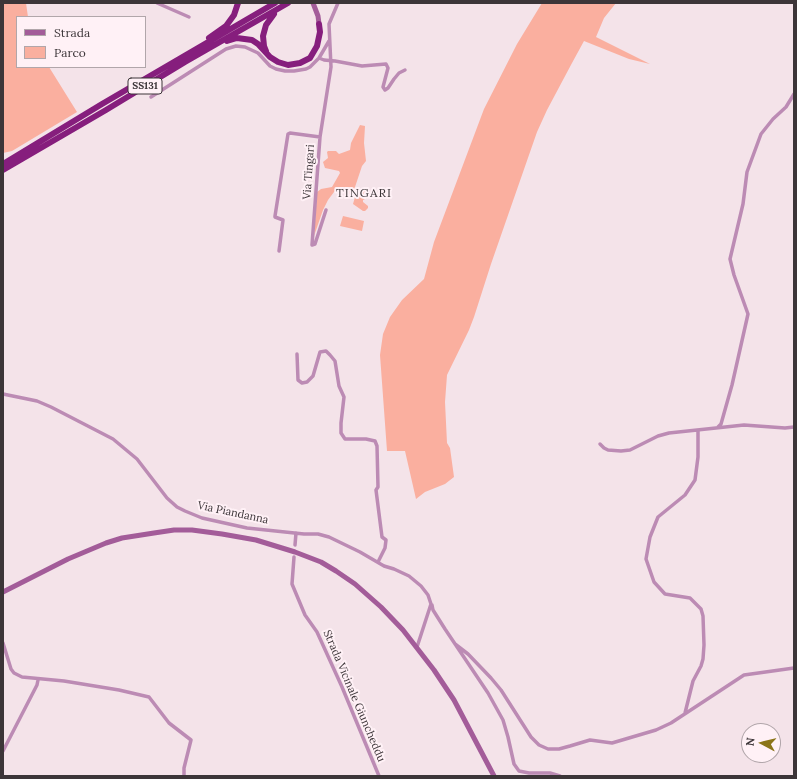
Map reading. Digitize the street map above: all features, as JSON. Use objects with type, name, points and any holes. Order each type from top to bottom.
[{"type":"highway","points":[[173,63],[226,26],[234,14],[238,3]]},
{"type":"highway","name":"SS131","points":[[3,164],[275,3]]},
{"type":"highway","points":[[270,58],[264,46],[263,36],[266,25],[271,16],[288,3]]},
{"type":"highway","name":"SS131","points":[[3,170],[106,110],[184,62],[288,3]]},
{"type":"highway","points":[[184,62],[237,38],[252,40],[258,44],[270,58],[288,65],[300,63],[310,58],[317,46],[320,32],[319,24]]},
{"type":"main road","points":[[313,3],[318,16],[319,24]]},
{"type":"main road","points":[[3,592],[68,559],[122,538],[174,530],[207,532],[256,540],[300,553],[321,562],[355,584],[381,607],[417,647],[454,700],[494,776]]},
{"type":"street","points":[[157,3],[189,17]]},
{"type":"street","points":[[319,24],[329,24],[338,3]]},
{"type":"street","name":"Via Tingari","points":[[326,210],[315,244],[312,245],[320,137],[332,61],[329,39],[329,24]]},
{"type":"street","name":"Via Tingari","points":[[319,58],[329,39]]},
{"type":"street","points":[[151,97],[226,49],[236,46],[245,47],[258,54],[270,66],[284,71],[306,69],[319,58],[362,66],[386,64],[388,68],[383,87],[385,90],[399,73],[406,70]]},
{"type":"street","points":[[718,427],[721,424],[732,385],[736,361],[748,314],[730,259],[743,204],[747,172],[761,134],[773,119],[786,107],[794,94]]},
{"type":"street","points":[[279,251],[283,222],[282,219],[275,216],[287,136],[290,133],[320,137]]},
{"type":"street","points":[[298,354],[298,380],[302,383],[307,382],[313,376],[317,357],[320,352],[326,351],[330,355],[335,361],[339,386],[344,397],[341,433],[346,440],[366,439],[375,441],[377,446],[378,487],[376,490],[382,537],[386,540],[385,548],[378,562]]},
{"type":"street","name":"Via Piandanna","points":[[3,394],[37,401],[113,439],[137,459],[167,498],[177,507],[185,511],[202,518],[247,528],[296,534],[318,534],[329,537],[384,566],[409,576],[421,586],[428,595],[433,610],[488,693],[503,720],[514,764],[519,771],[529,773],[550,773],[560,776]]},
{"type":"street","points":[[600,444],[608,450],[621,451],[630,450],[658,436],[692,430],[698,431],[718,427],[744,425],[785,428],[794,427]]},
{"type":"street","points":[[685,713],[693,681],[703,659],[703,616],[701,609],[690,598],[665,594],[654,582],[646,559],[650,537],[658,517],[685,495],[695,480],[698,457],[698,431]]},
{"type":"street","points":[[295,544],[296,534]]},
{"type":"street","name":"Strada Vicinale Giuncheddu","points":[[294,557],[292,584],[305,615],[317,632],[333,667],[379,776]]},
{"type":"street","points":[[417,647],[431,604]]},
{"type":"street","points":[[3,642],[11,669],[22,678],[64,681],[119,690],[149,697],[169,723],[191,740],[184,768],[184,776]]},
{"type":"street","points":[[455,644],[468,654],[491,678],[501,690],[531,736],[540,745],[548,749],[559,749],[590,740],[612,743],[656,730],[671,723],[744,675],[794,668]]},
{"type":"street","points":[[3,751],[37,685],[38,680]]},
{"type":"green space","points":[[3,3],[26,3],[28,16],[16,16],[16,68],[50,68],[77,112],[12,151],[3,153]]},
{"type":"green space","points":[[542,3],[616,3],[604,18],[596,37],[650,64],[629,59],[584,41],[572,63],[537,132],[474,317],[447,375],[445,402],[447,443],[450,448],[454,477],[445,484],[425,492],[416,499],[405,451],[387,451],[380,355],[383,334],[390,317],[402,300],[424,279],[434,242],[484,109],[517,44]]},
{"type":"green space","points":[[360,125],[365,126],[364,143],[366,161],[362,166],[355,187],[358,190],[371,193],[369,197],[363,200],[368,208],[363,211],[353,204],[355,197],[344,189],[334,192],[323,210],[314,236],[317,192],[321,189],[332,187],[340,173],[339,171],[325,168],[323,162],[328,158],[327,152],[336,151],[339,154],[350,150],[351,143]]},
{"type":"green space","points":[[343,216],[364,221],[362,231],[340,226]]},
{"type":"district","name":"TINGARI","points":[[364,194]]}]
